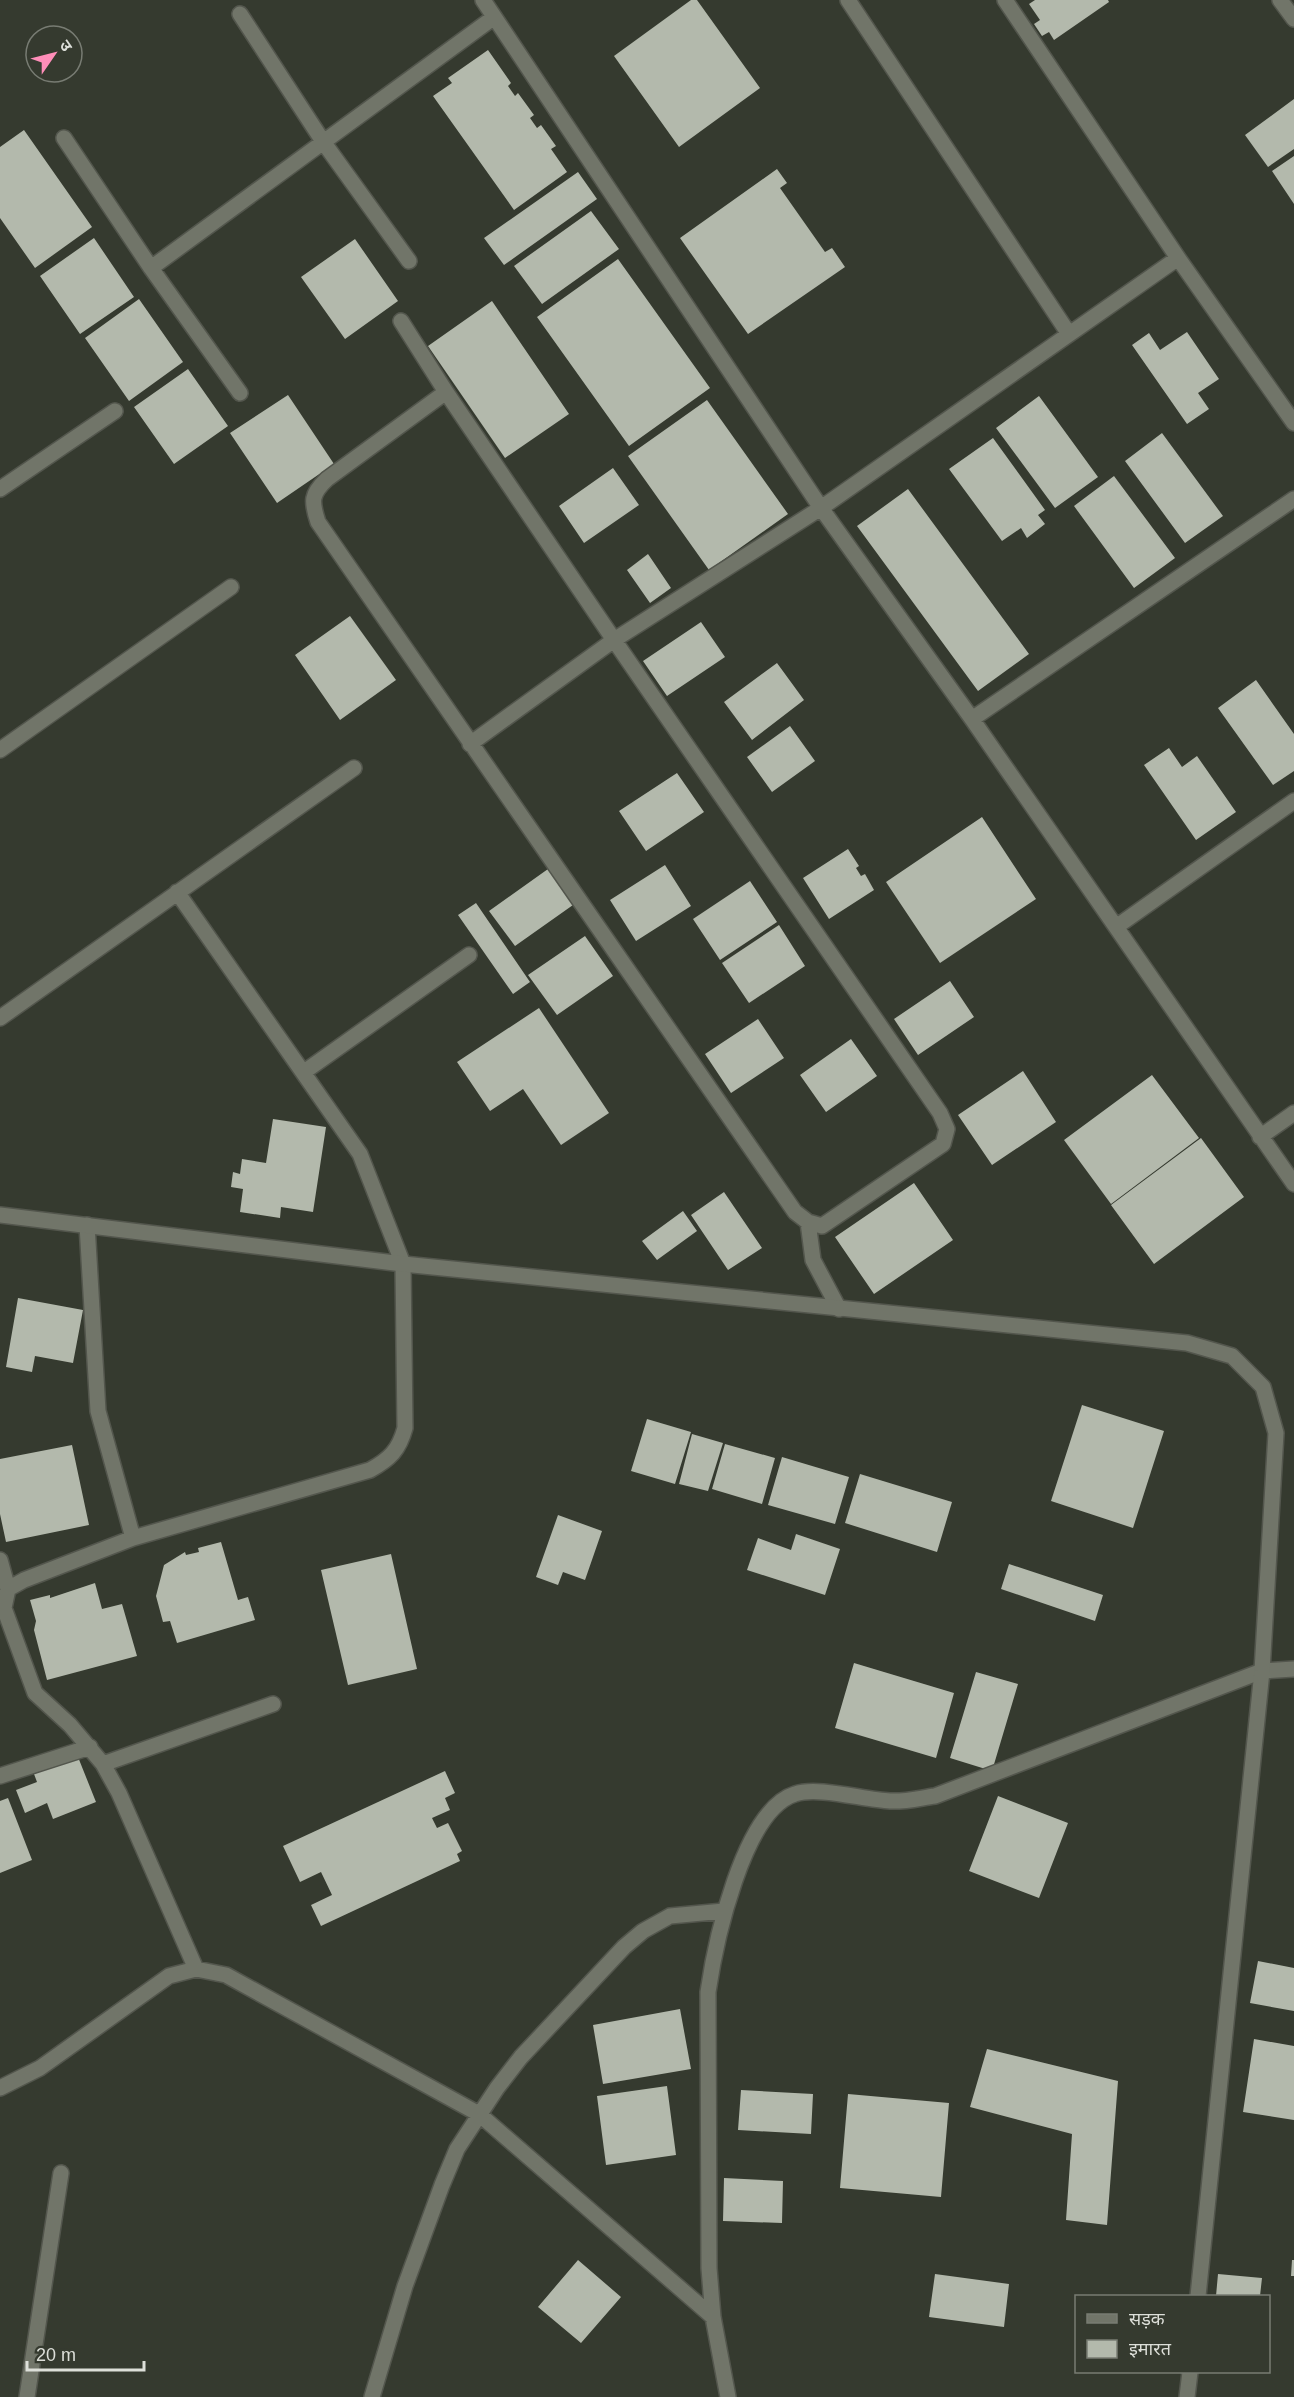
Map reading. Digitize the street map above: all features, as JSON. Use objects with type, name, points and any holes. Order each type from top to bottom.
[{"type":"street","points":[[483,0],[821,508],[972,719],[1294,1184]]},
{"type":"street","points":[[848,0],[1069,334]]},
{"type":"street","points":[[1005,0],[1178,258],[1294,423]]},
{"type":"street","points":[[1280,0],[1294,20]]},
{"type":"street","points":[[240,14],[324,142],[409,261]]},
{"type":"street","points":[[151,268],[494,18]]},
{"type":"street","points":[[64,138],[151,268],[240,393]]},
{"type":"street","points":[[470,744],[614,640],[821,508],[1178,258]]},
{"type":"street","points":[[400,321],[614,640],[940,1113],[947,1129],[943,1144],[822,1226],[808,1222],[795,1212],[318,522],[312,505],[315,490],[327,478],[446,392]]},
{"type":"street","points":[[0,489],[115,411]]},
{"type":"street","points":[[972,719],[1294,499]]},
{"type":"street","points":[[0,750],[231,587]]},
{"type":"street","points":[[0,1018],[354,768]]},
{"type":"street","points":[[1116,927],[1294,801]]},
{"type":"street","points":[[8,1589],[24,1580],[133,1538],[370,1470],[387,1461],[400,1446],[405,1428],[403,1264],[360,1154],[177,892]]},
{"type":"street","points":[[304,1072],[469,956]]},
{"type":"street","points":[[1260,1137],[1294,1113]]},
{"type":"street","points":[[0,1215],[403,1264],[1187,1343],[1232,1356],[1263,1387],[1276,1433],[1262,1671],[1198,2295]]},
{"type":"street","points":[[808,1222],[813,1260],[839,1309]]},
{"type":"street","points":[[87,1225],[98,1411],[133,1538]]},
{"type":"street","points":[[0,1560],[8,1589],[4,1608],[35,1693],[70,1725],[103,1764],[119,1793],[196,1969]]},
{"type":"street","points":[[728,2397],[713,2317],[709,2268],[708,1992],[714,1952],[734,1879],[765,1818],[780,1801],[795,1793],[818,1793],[890,1801],[935,1796],[1262,1671],[1294,1669]]},
{"type":"street","points":[[103,1764],[273,1704]]},
{"type":"street","points":[[0,1776],[90,1747]]},
{"type":"street","points":[[372,2397],[405,2286],[442,2185],[457,2148],[479,2114],[522,2057],[624,1947],[643,1931],[670,1916],[724,1911]]},
{"type":"street","points":[[0,2088],[40,2068],[169,1976],[196,1969],[226,1975],[479,2114],[713,2317]]},
{"type":"street","points":[[27,2397],[60,2173]]},
{"type":"street","points":[[1187,2397],[1190,2373]]},
{"type":"building","points":[[691,0],[697,0],[760,88],[679,147],[614,56]]},
{"type":"building","points":[[1035,0],[1108,0],[1109,2],[1054,40],[1049,32],[1042,36],[1034,24],[1040,20],[1029,4]]},
{"type":"building","points":[[488,50],[511,83],[508,86],[515,96],[518,93],[534,115],[530,118],[537,128],[541,125],[556,146],[551,149],[567,172],[514,210],[433,96],[452,83],[448,78]]},
{"type":"building","points":[[1294,99],[1294,149],[1268,167],[1245,135]]},
{"type":"building","points":[[24,130],[92,227],[35,268],[0,218],[0,147]]},
{"type":"building","points":[[1294,156],[1294,204],[1272,171]]},
{"type":"building","points":[[777,169],[787,183],[780,188],[825,252],[832,248],[845,267],[748,334],[680,238]]},
{"type":"building","points":[[578,172],[597,199],[504,265],[484,238]]},
{"type":"building","points":[[591,211],[619,249],[542,304],[514,266]]},
{"type":"building","points":[[94,238],[134,297],[80,334],[40,276]]},
{"type":"building","points":[[355,239],[398,301],[345,339],[301,277]]},
{"type":"building","points":[[618,259],[710,388],[629,446],[537,317]]},
{"type":"building","points":[[139,299],[183,362],[129,401],[85,338]]},
{"type":"building","points":[[492,301],[569,414],[505,458],[428,346]]},
{"type":"building","points":[[1187,332],[1219,379],[1198,393],[1209,409],[1187,424],[1132,345],[1149,333],[1160,350]]},
{"type":"building","points":[[188,369],[228,426],[174,464],[134,407]]},
{"type":"building","points":[[288,395],[334,464],[277,503],[230,433]]},
{"type":"building","points":[[1039,396],[1098,477],[1055,508],[996,428]]},
{"type":"building","points":[[707,400],[788,514],[709,570],[628,456]]},
{"type":"building","points":[[1162,433],[1223,516],[1185,543],[1125,461]]},
{"type":"building","points":[[993,438],[1045,510],[1038,515],[1045,524],[1027,538],[1021,528],[1002,541],[949,469]]},
{"type":"building","points":[[613,468],[639,505],[584,543],[559,506]]},
{"type":"building","points":[[1114,476],[1175,558],[1134,588],[1074,506]]},
{"type":"building","points":[[908,489],[1029,654],[978,691],[857,526]]},
{"type":"building","points":[[648,554],[671,588],[650,603],[627,570]]},
{"type":"building","points":[[350,616],[396,680],[340,720],[295,655]]},
{"type":"building","points":[[701,622],[725,657],[667,696],[643,661]]},
{"type":"building","points":[[777,663],[804,700],[752,740],[724,702]]},
{"type":"building","points":[[1256,680],[1294,734],[1294,771],[1273,785],[1218,708]]},
{"type":"building","points":[[790,726],[815,761],[772,792],[747,757]]},
{"type":"building","points":[[1169,748],[1182,767],[1197,756],[1236,812],[1196,840],[1144,765]]},
{"type":"building","points":[[677,773],[704,812],[646,851],[619,811]]},
{"type":"building","points":[[982,817],[1036,899],[940,963],[886,882]]},
{"type":"building","points":[[848,849],[859,866],[856,868],[861,876],[865,874],[874,890],[829,919],[803,878]]},
{"type":"building","points":[[665,865],[691,906],[636,941],[610,900]]},
{"type":"building","points":[[548,869],[573,905],[515,946],[489,911]]},
{"type":"building","points":[[750,881],[777,922],[720,960],[693,919]]},
{"type":"building","points":[[476,903],[530,982],[513,994],[458,915]]},
{"type":"building","points":[[779,925],[805,966],[749,1003],[722,963]]},
{"type":"building","points":[[585,936],[613,976],[557,1015],[528,975]]},
{"type":"building","points":[[950,981],[974,1017],[918,1055],[894,1019]]},
{"type":"building","points":[[539,1008],[609,1113],[561,1145],[523,1089],[490,1111],[457,1062]]},
{"type":"building","points":[[758,1019],[784,1058],[731,1093],[705,1054]]},
{"type":"building","points":[[851,1039],[877,1076],[826,1112],[800,1075]]},
{"type":"building","points":[[1023,1071],[1056,1122],[992,1165],[958,1115]]},
{"type":"building","points":[[1152,1075],[1199,1138],[1111,1204],[1064,1140]]},
{"type":"building","points":[[273,1119],[326,1127],[313,1212],[281,1207],[280,1218],[240,1212],[243,1189],[231,1187],[233,1172],[240,1174],[242,1159],[266,1163]]},
{"type":"building","points":[[1201,1138],[1244,1197],[1154,1264],[1111,1205]]},
{"type":"building","points":[[914,1183],[953,1240],[874,1294],[835,1237]]},
{"type":"building","points":[[724,1192],[762,1248],[728,1270],[691,1215]]},
{"type":"building","points":[[683,1211],[697,1231],[657,1260],[642,1241]]},
{"type":"building","points":[[18,1298],[83,1310],[73,1363],[35,1356],[32,1372],[6,1367]]},
{"type":"building","points":[[1082,1405],[1164,1431],[1133,1528],[1051,1501]]},
{"type":"building","points":[[647,1419],[691,1432],[675,1484],[631,1471]]},
{"type":"building","points":[[692,1434],[723,1443],[708,1491],[679,1484]]},
{"type":"building","points":[[725,1444],[775,1458],[762,1504],[712,1489]]},
{"type":"building","points":[[72,1445],[89,1525],[6,1542],[0,1514],[0,1459]]},
{"type":"building","points":[[782,1457],[849,1477],[835,1524],[768,1505]]},
{"type":"building","points":[[860,1474],[952,1502],[937,1552],[845,1523]]},
{"type":"building","points":[[558,1515],[602,1531],[585,1580],[563,1572],[558,1585],[536,1577]]},
{"type":"building","points":[[796,1534],[840,1549],[825,1595],[747,1570],[758,1538],[791,1550]]},
{"type":"building","points":[[221,1542],[238,1600],[248,1597],[255,1620],[177,1643],[170,1621],[163,1622],[156,1596],[164,1565],[185,1552],[186,1555],[199,1552],[198,1548]]},
{"type":"building","points":[[391,1554],[417,1669],[348,1685],[321,1570]]},
{"type":"building","points":[[1009,1564],[1103,1595],[1095,1621],[1001,1589]]},
{"type":"building","points":[[95,1583],[102,1609],[122,1604],[137,1656],[47,1680],[34,1630],[36,1621],[30,1600],[50,1595],[50,1598]]},
{"type":"building","points":[[854,1663],[954,1693],[936,1758],[835,1728]]},
{"type":"building","points":[[976,1672],[1018,1684],[992,1771],[950,1758]]},
{"type":"building","points":[[78,1757],[96,1802],[53,1819],[47,1803],[25,1813],[16,1790],[37,1782],[34,1774]]},
{"type":"building","points":[[445,1771],[455,1793],[445,1798],[450,1810],[432,1818],[437,1828],[448,1823],[462,1851],[457,1854],[460,1861],[321,1926],[311,1905],[332,1895],[321,1872],[300,1882],[283,1846]]},
{"type":"building","points":[[998,1796],[1068,1823],[1039,1898],[969,1871]]},
{"type":"building","points":[[8,1798],[32,1860],[0,1873],[0,1801]]},
{"type":"building","points":[[1258,1961],[1294,1968],[1294,2011],[1250,2003]]},
{"type":"building","points":[[680,2009],[691,2069],[603,2084],[593,2025]]},
{"type":"building","points":[[1254,2039],[1294,2046],[1294,2120],[1243,2112]]},
{"type":"building","points":[[987,2049],[1118,2081],[1107,2225],[1066,2220],[1072,2134],[970,2107]]},
{"type":"building","points":[[667,2086],[676,2155],[606,2165],[597,2096]]},
{"type":"building","points":[[741,2090],[813,2094],[811,2134],[738,2130]]},
{"type":"building","points":[[848,2094],[949,2103],[941,2197],[840,2188]]},
{"type":"building","points":[[724,2178],[783,2181],[782,2223],[723,2221]]},
{"type":"building","points":[[578,2260],[621,2297],[581,2343],[538,2307]]},
{"type":"building","points":[[1292,2260],[1294,2260],[1294,2276],[1291,2276]]},
{"type":"building","points":[[935,2274],[1009,2284],[1004,2327],[929,2317]]},
{"type":"building","points":[[1218,2274],[1262,2278],[1260,2295],[1216,2295]]}]
